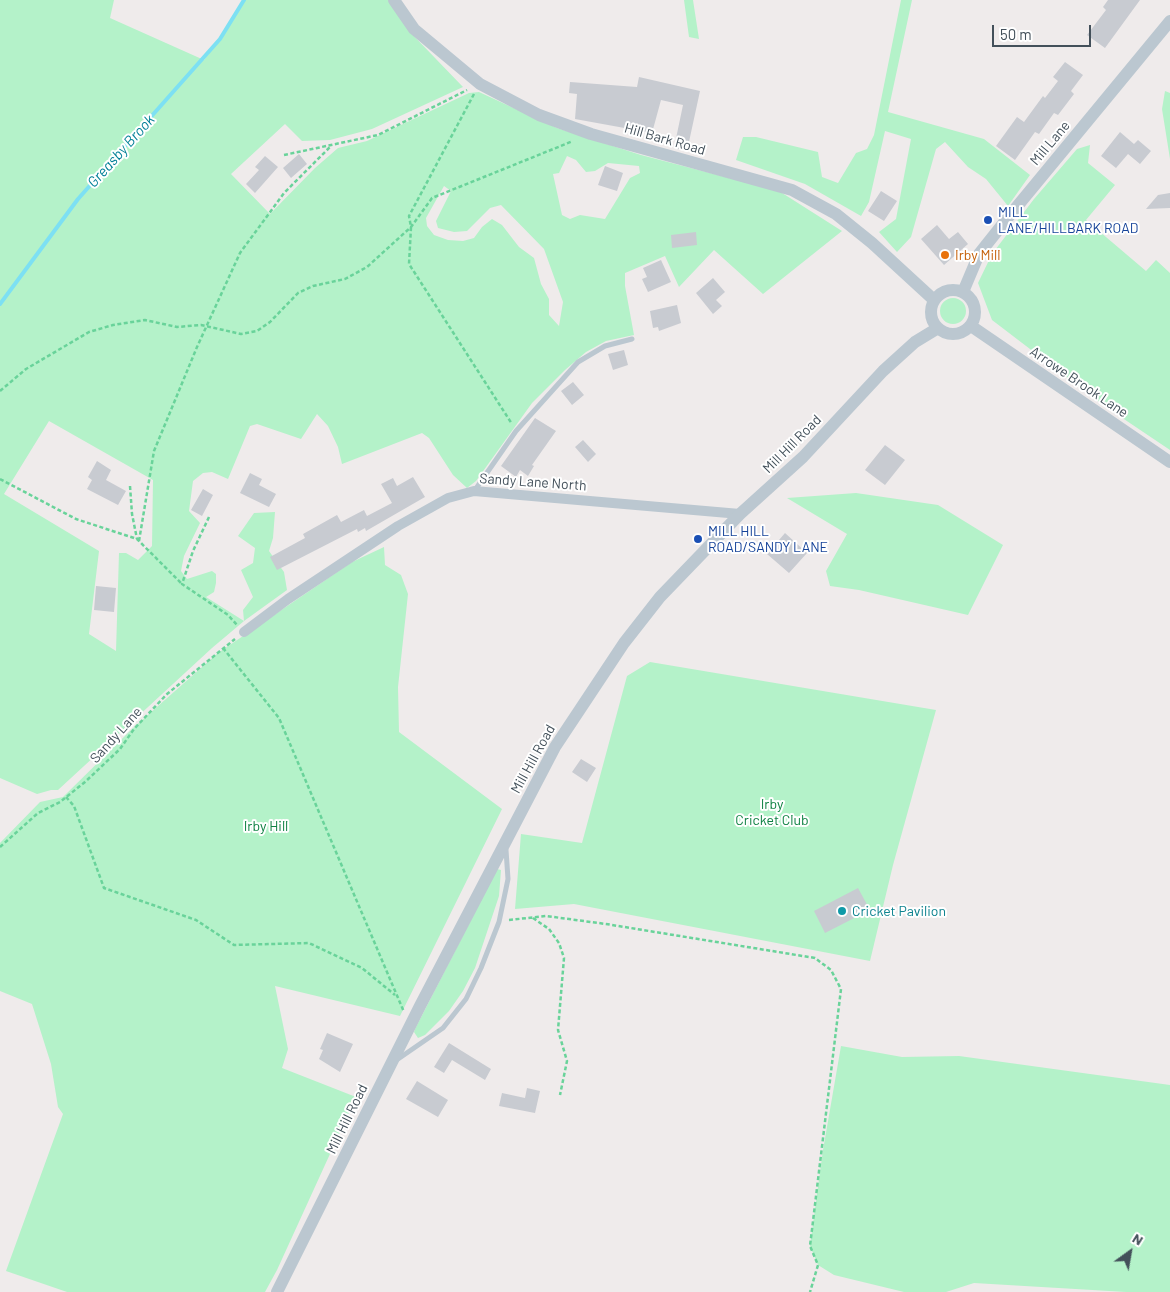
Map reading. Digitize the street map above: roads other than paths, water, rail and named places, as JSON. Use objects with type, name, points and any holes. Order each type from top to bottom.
[{"type":"street","name":"Hill Bark Road","points":[[394,0],[414,29],[480,84],[540,115],[591,134],[792,190],[836,214],[872,243],[934,300]]},
{"type":"street","name":"Mill Lane","points":[[963,292],[980,254],[995,234],[1170,21]]},
{"type":"street","points":[[948,290],[963,292],[975,307],[971,326],[958,334],[949,334],[938,328],[931,317],[934,300],[948,290]]},
{"type":"street","name":"Arrowe Brook Lane","points":[[971,326],[1170,462]]},
{"type":"street","name":"Mill Hill Road","points":[[277,1292],[390,1064],[555,747],[624,643],[660,597],[740,514],[803,457],[883,371],[915,342],[938,328]]},
{"type":"street","name":"Sandy Lane North","points":[[244,632],[288,599],[398,526],[448,498],[474,491],[740,514]]},
{"type":"lane","points":[[474,491],[516,431],[578,362],[605,346],[632,339]]},
{"type":"lane","points":[[390,1064],[443,1028],[466,999],[481,968],[499,922],[508,879],[505,842]]},
{"type":"waterway","name":"Greasby Brook","points":[[0,304],[78,199],[220,39],[244,0]]},
{"type":"place","name":"MILL LANE/HILLBARK ROAD","points":[[988,220]]},
{"type":"place","name":"Irby Mill","points":[[945,255]]},
{"type":"place","name":"MILL HILL ROAD/SANDY LANE","points":[[698,539]]},
{"type":"place","name":"Cricket Pavilion","points":[[842,911]]},
{"type":"park label","name":"Irby Cricket Club","points":[[772,812]]},
{"type":"park label","name":"Irby Hill","points":[[266,826]]}]
